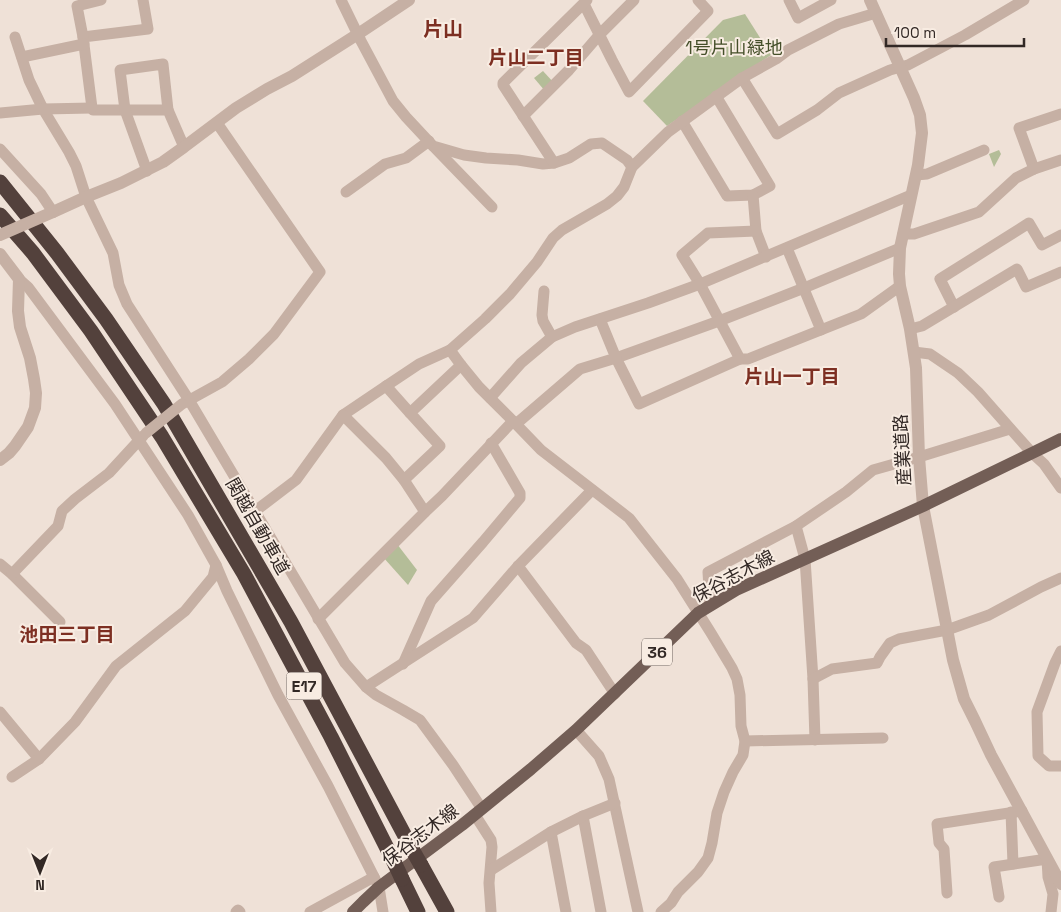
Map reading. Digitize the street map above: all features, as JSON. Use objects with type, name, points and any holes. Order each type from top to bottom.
[{"type":"highway","name":"関越自動車道","points":[[0,182],[57,253],[106,319],[164,404],[291,622],[420,865],[447,912]]},
{"type":"highway","name":"関越自動車道","points":[[0,214],[33,253],[91,330],[162,437],[244,574],[331,738],[418,912]]},
{"type":"main road","name":"保谷志木線","points":[[353,912],[363,902],[377,882],[479,812],[532,769],[615,694],[698,613],[736,590],[923,506],[1061,439]]},
{"type":"street","points":[[92,108],[84,40],[77,6],[97,0]]},
{"type":"street","points":[[22,58],[84,40],[148,29],[143,0]]},
{"type":"street","points":[[341,0],[394,101],[406,117],[492,207]]},
{"type":"street","points":[[0,235],[121,183],[163,162],[236,108],[292,76],[409,0]]},
{"type":"street","points":[[523,116],[634,0]]},
{"type":"street","points":[[554,163],[502,85],[503,83],[586,2],[629,92],[708,11],[698,0]]},
{"type":"street","points":[[789,0],[798,18],[830,0]]},
{"type":"street","name":"産業道路","points":[[870,0],[901,67],[920,115],[922,133],[916,175],[898,260],[900,286],[914,352],[923,506],[947,630],[964,699],[1016,811],[1061,884]]},
{"type":"street","points":[[742,78],[777,134],[817,110],[839,93],[890,70],[908,65],[965,35],[1006,5],[1024,0]]},
{"type":"street","points":[[254,512],[296,480],[343,415],[419,364],[450,350],[485,319],[510,294],[537,262],[553,238],[562,230],[607,204],[617,196],[624,186],[632,167],[668,132],[742,78],[788,50],[839,24],[876,13]]},
{"type":"street","points":[[15,37],[29,80],[43,109],[76,166],[86,197],[113,253],[119,284],[126,304],[345,663],[366,687],[376,695],[420,720],[447,757],[479,812],[492,847],[490,889],[492,912]]},
{"type":"street","points":[[147,170],[125,110],[120,70],[163,64],[168,110],[184,147]]},
{"type":"street","points":[[682,122],[727,196],[753,195],[770,186],[716,96]]},
{"type":"street","points":[[0,113],[43,109],[92,108],[93,110],[168,110]]},
{"type":"street","points":[[1034,169],[1019,128],[1061,114]]},
{"type":"street","points":[[12,574],[58,526],[62,511],[109,472],[143,437],[186,402],[222,382],[249,359],[274,334],[320,272],[217,123]]},
{"type":"street","points":[[431,143],[464,155],[543,164],[569,158],[591,144],[602,143],[627,160],[632,167]]},
{"type":"street","points":[[346,192],[385,164],[406,158],[431,143]]},
{"type":"street","points":[[0,149],[41,194],[53,212]]},
{"type":"street","points":[[916,175],[927,174],[984,150]]},
{"type":"street","points":[[903,234],[914,234],[979,212],[1016,178],[1034,169],[1061,160]]},
{"type":"street","points":[[753,195],[756,231],[766,257]]},
{"type":"street","points":[[490,398],[521,363],[552,337],[700,284],[911,195]]},
{"type":"street","points":[[954,307],[940,279],[1029,223],[1042,246],[1061,235]]},
{"type":"street","points":[[740,359],[700,284],[682,255],[708,233],[756,231]]},
{"type":"street","points":[[788,248],[821,330]]},
{"type":"street","points":[[318,619],[442,496],[491,443],[580,369],[719,321],[900,248]]},
{"type":"street","points":[[0,254],[19,279],[28,287],[115,404],[143,437],[216,565],[278,695],[328,786],[377,882],[383,912]]},
{"type":"street","points":[[910,329],[922,326],[1017,268],[1026,287],[1060,275]]},
{"type":"street","points":[[0,460],[16,446],[28,427],[35,408],[36,393],[34,379],[30,358],[20,328],[19,279]]},
{"type":"street","points":[[600,319],[616,358],[639,404],[740,359],[748,359],[860,314],[900,286]]},
{"type":"street","points":[[544,291],[543,321],[552,337]]},
{"type":"street","points":[[450,350],[479,387],[541,450],[629,518],[678,579],[737,679],[744,741],[743,755],[724,792],[717,813],[708,858],[698,872],[678,892],[672,908],[661,912]]},
{"type":"street","points":[[914,352],[930,354],[958,373],[1044,464],[1061,488]]},
{"type":"street","points":[[410,413],[461,365]]},
{"type":"street","points":[[386,386],[440,446],[404,480]]},
{"type":"street","points":[[343,415],[386,458],[404,480],[425,512]]},
{"type":"street","points":[[710,606],[708,572],[796,526],[846,492],[873,470],[1010,429]]},
{"type":"street","points":[[403,664],[431,601],[520,498],[520,493],[491,443]]},
{"type":"street","points":[[366,687],[473,618],[518,566],[592,490]]},
{"type":"street","points":[[796,526],[805,559],[815,740]]},
{"type":"street","points":[[0,564],[60,622]]},
{"type":"street","points":[[12,777],[39,759],[75,722],[116,666],[185,612],[213,577],[216,565]]},
{"type":"street","points":[[518,566],[576,643],[586,650],[615,694]]},
{"type":"street","points":[[813,678],[832,669],[877,663],[890,643],[899,639],[947,630],[988,615],[1061,578]]},
{"type":"street","points":[[1061,651],[1037,712],[1038,756],[1049,766],[1061,766]]},
{"type":"street","points":[[0,712],[39,759]]},
{"type":"street","points":[[576,730],[599,756],[609,779],[638,912]]},
{"type":"street","points":[[744,741],[883,738]]},
{"type":"street","points":[[491,870],[551,832],[615,803]]},
{"type":"street","points":[[947,893],[944,850],[939,843],[937,824],[1016,811],[1013,864]]},
{"type":"street","points":[[583,816],[601,912]]},
{"type":"street","points":[[551,832],[566,912]]},
{"type":"street","points":[[999,898],[994,867],[1047,859],[1048,877],[1053,894],[1052,912],[1061,908]]},
{"type":"street","points":[[310,912],[377,882]]},
{"type":"green space","name":"1号片山緑地","points":[[745,14],[771,55],[667,126],[643,101],[723,20]]},
{"type":"green space","points":[[543,71],[554,83],[545,91],[534,78]]},
{"type":"green space","points":[[999,150],[1001,154],[994,167],[989,154]]},
{"type":"green space","points":[[397,544],[417,570],[408,585],[383,557]]},
{"type":"district","name":"片山","points":[[443,29]]},
{"type":"district","name":"片山二丁目","points":[[536,57]]},
{"type":"district","name":"片山一丁目","points":[[792,376]]},
{"type":"district","name":"池田三丁目","points":[[67,634]]}]
